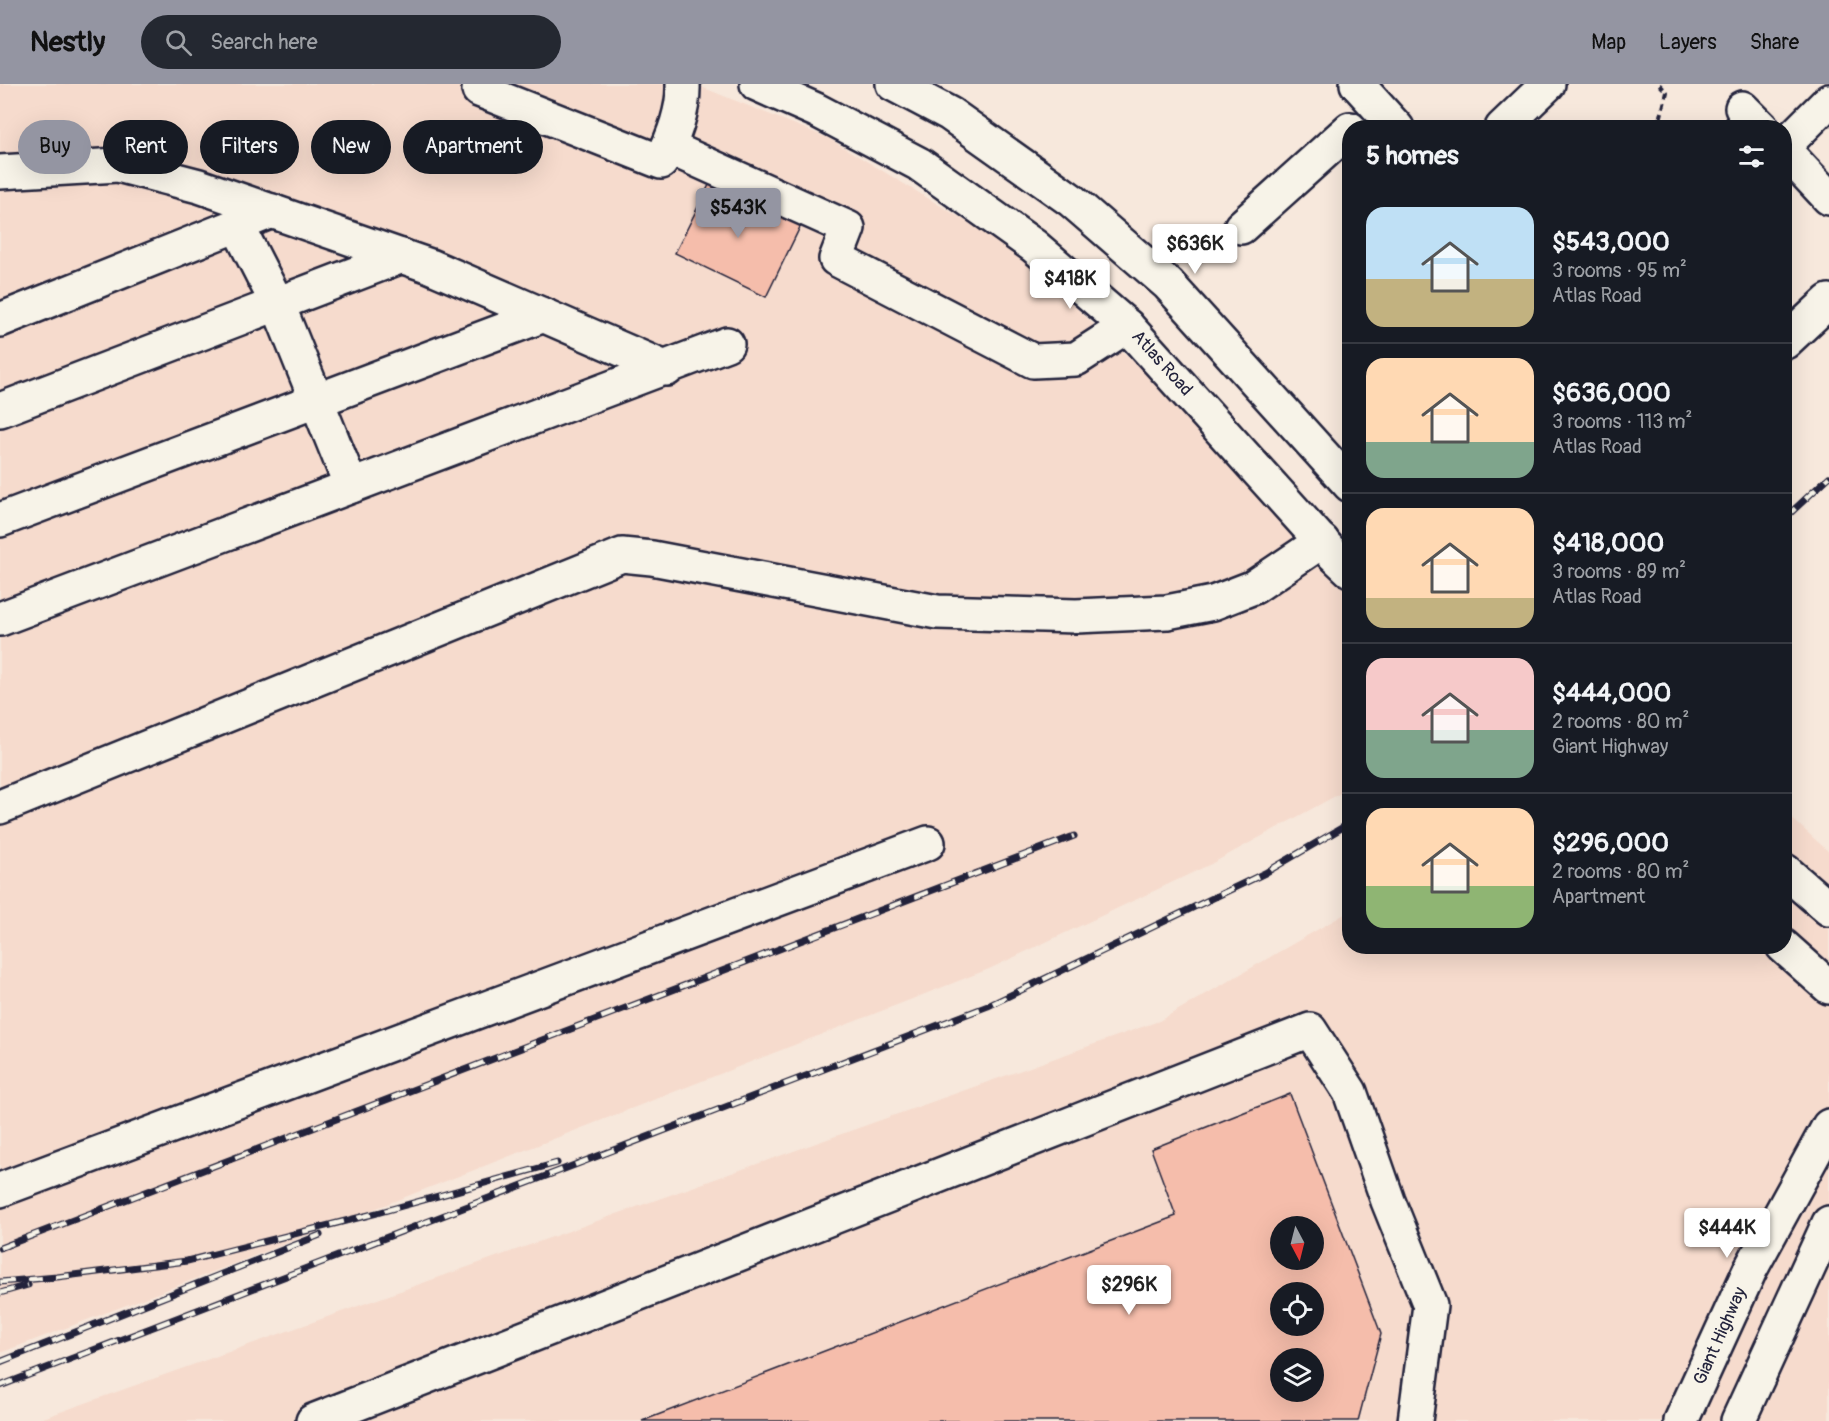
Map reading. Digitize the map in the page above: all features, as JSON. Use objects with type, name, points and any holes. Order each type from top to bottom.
[{"type":"street","points":[[479,90],[661,162],[669,147],[684,101],[683,84]]},
{"type":"street","name":"Atlas Road","points":[[757,84],[816,110],[920,164],[1034,246],[1127,326],[1342,562]]},
{"type":"street","points":[[893,84],[950,114],[1071,200],[1168,284],[1342,476]]},
{"type":"street","points":[[1510,120],[1548,84]]},
{"type":"street","points":[[1792,138],[1829,101]]},
{"type":"street","points":[[1360,120],[1377,106]]},
{"type":"street","points":[[1241,228],[1342,136]]},
{"type":"street","points":[[669,147],[848,228],[836,259],[1033,361],[1076,359],[1127,326]]},
{"type":"street","points":[[1792,158],[1829,198]]},
{"type":"street","points":[[0,172],[118,165],[199,186],[430,266],[667,369]]},
{"type":"street","points":[[0,320],[272,211]]},
{"type":"street","points":[[237,225],[278,305],[351,486]]},
{"type":"street","points":[[0,410],[402,256]]},
{"type":"street","points":[[1792,335],[1829,301]]},
{"type":"street","points":[[0,520],[544,315]]},
{"type":"street","points":[[0,619],[667,369],[727,344]]},
{"type":"street","points":[[0,807],[622,555],[652,558],[937,612],[1077,616],[1167,612],[1213,603],[1254,587],[1322,541]]},
{"type":"street","points":[[0,1190],[928,843]]},
{"type":"street","points":[[1792,877],[1829,909]]},
{"type":"street","points":[[1792,954],[1829,987]]},
{"type":"street","points":[[313,1421],[1310,1030],[1350,1092],[1388,1201],[1430,1305],[1415,1421]]},
{"type":"street","name":"Giant Highway","points":[[1681,1421],[1750,1270],[1829,1126]]},
{"type":"street","points":[[1738,1421],[1829,1223]]},
{"type":"path","points":[[1659,84],[1667,92],[1660,120]]},
{"type":"shaded area","points":[[0,84],[694,84],[828,138],[1017,252],[1143,371],[1342,578],[1342,792],[1211,864],[989,969],[0,1353]]},
{"type":"shaded area","points":[[1792,818],[1829,852],[1829,1421],[35,1421],[1159,1021],[1342,916],[1342,954],[1792,954]]},
{"type":"building","points":[[711,181],[801,225],[766,297],[675,253]]},
{"type":"building","points":[[1290,1094],[1381,1334],[1358,1421],[642,1421],[1176,1216],[1151,1149]]},
{"type":"railway","points":[[1792,511],[1829,477]]},
{"type":"railway","points":[[0,1386],[988,1006],[1265,873],[1342,828]]},
{"type":"railway","points":[[0,1248],[1074,836]]},
{"type":"railway","points":[[0,1282],[187,1261],[377,1213],[557,1163]]},
{"type":"railway","points":[[0,1362],[320,1235]]},
{"type":"railway","points":[[0,1293],[28,1285]]}]
